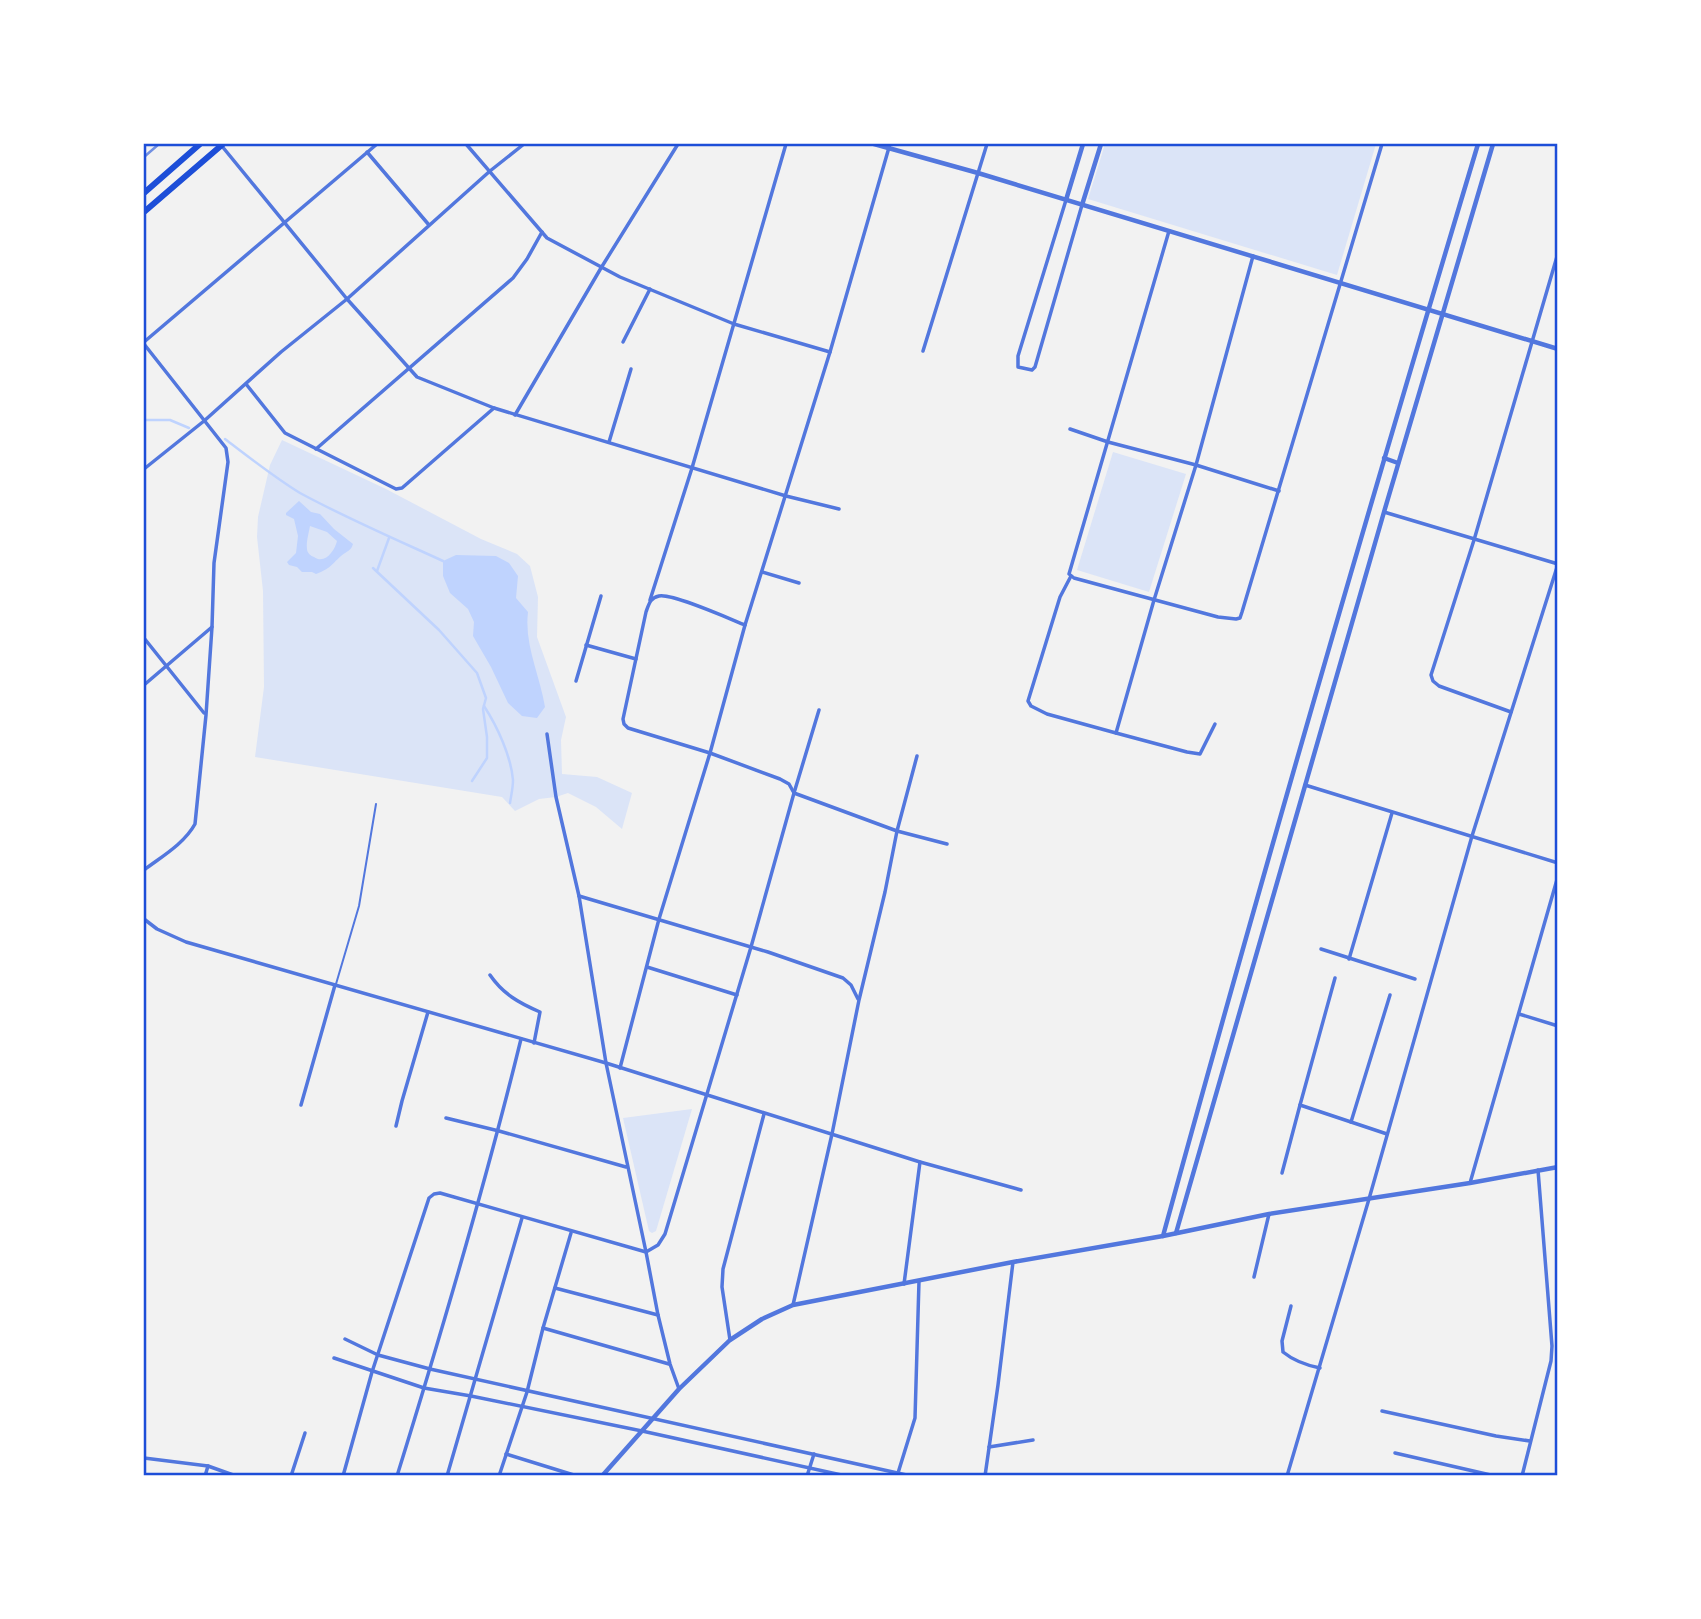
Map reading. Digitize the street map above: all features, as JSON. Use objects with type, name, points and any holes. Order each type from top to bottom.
[{"type":"main road","points":[[144,193],[200,144]]},
{"type":"main road","points":[[144,212],[222,144]]},
{"type":"street","points":[[222,144],[347,299],[416,377],[515,415],[786,496],[839,509]]},
{"type":"street","points":[[144,870],[184,839],[195,824],[206,715],[214,563],[228,455],[226,448],[144,343],[377,144]]},
{"type":"street","points":[[466,144],[547,238],[601,268],[734,324],[830,352]]},
{"type":"street","points":[[144,470],[347,299],[489,171],[524,144]]},
{"type":"street","points":[[515,415],[678,144]]},
{"type":"street","points":[[786,144],[692,468],[646,612],[623,719],[628,728],[780,779],[789,784],[793,793],[897,831],[947,844]]},
{"type":"street","points":[[874,144],[889,145],[1558,349]]},
{"type":"street","points":[[923,351],[987,144]]},
{"type":"street","points":[[1083,144],[1018,356],[1018,367],[1024,369],[1032,370],[1035,367],[1101,144]]},
{"type":"street","points":[[1169,231],[1069,570],[1071,576],[1078,580],[1218,617],[1236,619],[1240,618],[1382,144]]},
{"type":"street","points":[[1163,1236],[1247,930],[1478,144]]},
{"type":"street","points":[[1176,1233],[1441,314],[1493,144]]},
{"type":"street","points":[[620,1068],[659,919],[745,625],[830,352],[889,145]]},
{"type":"street","points":[[367,152],[429,225]]},
{"type":"street","points":[[316,449],[513,278],[542,232]]},
{"type":"street","points":[[1511,712],[1440,686],[1433,681],[1431,675],[1474,540],[1558,253]]},
{"type":"street","points":[[1116,733],[1196,465],[1253,256]]},
{"type":"street","points":[[623,342],[650,289]]},
{"type":"street","points":[[609,442],[631,369]]},
{"type":"street","points":[[246,384],[285,433],[396,489],[402,488],[494,408]]},
{"type":"street","points":[[1070,429],[1279,491]]},
{"type":"street","points":[[1384,458],[1398,463]]},
{"type":"street","points":[[1287,1475],[1472,836],[1557,564],[1384,512]]},
{"type":"street","points":[[761,572],[799,583]]},
{"type":"street","points":[[1071,576],[1060,597],[1028,701],[1031,706],[1047,714],[1200,754],[1215,724]]},
{"type":"street","points":[[576,681],[601,596]]},
{"type":"street","points":[[650,600],[657,596],[671,597],[745,625]]},
{"type":"street","points":[[144,685],[212,627]]},
{"type":"street","points":[[144,638],[206,715]]},
{"type":"street","points":[[586,645],[636,659]]},
{"type":"street","points":[[343,1475],[372,1372],[429,1198],[433,1194],[440,1193],[646,1252],[658,1245],[665,1234],[819,710]]},
{"type":"street","points":[[547,734],[556,797],[579,896],[606,1063],[658,1315],[679,1389]]},
{"type":"street","points":[[793,1305],[897,831],[917,756]]},
{"type":"street","points":[[1304,785],[1558,863]]},
{"type":"street","points":[[1349,959],[1392,813]]},
{"type":"street","points":[[1470,1183],[1558,876]]},
{"type":"street","points":[[579,896],[751,947],[843,978],[851,985],[859,1000]]},
{"type":"street","points":[[144,919],[157,929],[186,942],[606,1063],[920,1162],[1021,1190]]},
{"type":"street","points":[[1321,949],[1415,979]]},
{"type":"street","points":[[647,967],[737,995]]},
{"type":"street","points":[[490,975],[512,998],[540,1012],[534,1043]]},
{"type":"street","points":[[1282,1173],[1335,978]]},
{"type":"street","points":[[301,1105],[335,985]]},
{"type":"street","points":[[1351,1122],[1390,995]]},
{"type":"street","points":[[396,1126],[428,1012]]},
{"type":"street","points":[[1519,1014],[1558,1026]]},
{"type":"street","points":[[397,1475],[499,1131],[521,1039]]},
{"type":"street","points":[[1300,1105],[1387,1134]]},
{"type":"street","points":[[730,1340],[722,1287],[723,1269],[764,1113]]},
{"type":"street","points":[[446,1118],[627,1167]]},
{"type":"street","points":[[904,1284],[920,1162]]},
{"type":"street","points":[[602,1475],[679,1389],[730,1340],[793,1305],[1269,1214],[1558,1167]]},
{"type":"street","points":[[1522,1475],[1555,1347],[1538,1170]]},
{"type":"street","points":[[1254,1278],[1269,1214]]},
{"type":"street","points":[[447,1475],[522,1218]]},
{"type":"street","points":[[499,1475],[527,1392],[571,1232]]},
{"type":"street","points":[[985,1475],[1013,1262]]},
{"type":"street","points":[[898,1474],[915,1418],[919,1281]]},
{"type":"street","points":[[555,1288],[658,1315]]},
{"type":"street","points":[[1292,1306],[1282,1341],[1283,1352],[1293,1360],[1320,1368]]},
{"type":"street","points":[[543,1328],[670,1364]]},
{"type":"street","points":[[345,1339],[378,1355],[430,1369],[911,1475]]},
{"type":"street","points":[[334,1358],[424,1388],[846,1475]]},
{"type":"street","points":[[1382,1411],[1530,1441]]},
{"type":"street","points":[[291,1475],[305,1433]]},
{"type":"street","points":[[989,1447],[1034,1440]]},
{"type":"street","points":[[1395,1452],[1495,1475]]},
{"type":"street","points":[[506,1454],[577,1475]]},
{"type":"street","points":[[807,1475],[814,1454]]},
{"type":"street","points":[[144,1458],[208,1466],[236,1475]]},
{"type":"street","points":[[205,1475],[208,1466]]},
{"type":"lane","points":[[335,985],[359,906],[376,804]]},
{"type":"shaded area","points":[[1105,144],[1376,144],[1337,275],[1088,199]]},
{"type":"shaded area","points":[[282,440],[386,489],[481,539],[517,554],[530,566],[538,597],[537,637],[566,717],[561,740],[562,774],[597,777],[632,793],[622,829],[596,807],[568,793],[539,799],[515,811],[502,797],[255,757],[264,687],[263,591],[257,537],[258,517],[270,465]]},
{"type":"shaded area","points":[[1113,452],[1186,474],[1149,592],[1077,570]]},
{"type":"shaded area","points":[[692,1109],[656,1231],[652,1233],[649,1231],[623,1118]]},
{"type":"water","points":[[299,501],[311,512],[320,514],[353,544],[350,550],[316,574],[302,572],[289,565],[287,562],[296,553],[298,536],[294,519],[286,513]],"holes":[[[310,526],[327,532],[337,541],[332,552],[322,559],[310,555],[307,550]]]},
{"type":"water","points":[[456,555],[496,556],[509,563],[518,576],[516,598],[528,612],[530,648],[545,707],[537,718],[522,716],[508,703],[473,636],[474,622],[468,609],[450,593],[443,576],[443,561]]},
{"type":"waterway","points":[[144,420],[170,420],[189,428]]},
{"type":"waterway","points":[[225,439],[300,493],[443,561]]},
{"type":"waterway","points":[[377,571],[389,538]]},
{"type":"waterway","points":[[373,568],[439,630],[477,673],[486,698],[483,709],[487,758],[472,781]]},
{"type":"waterway","points":[[484,706],[509,761],[513,780],[510,803]]},
{"type":"railway","points":[[144,157],[159,144]]}]
